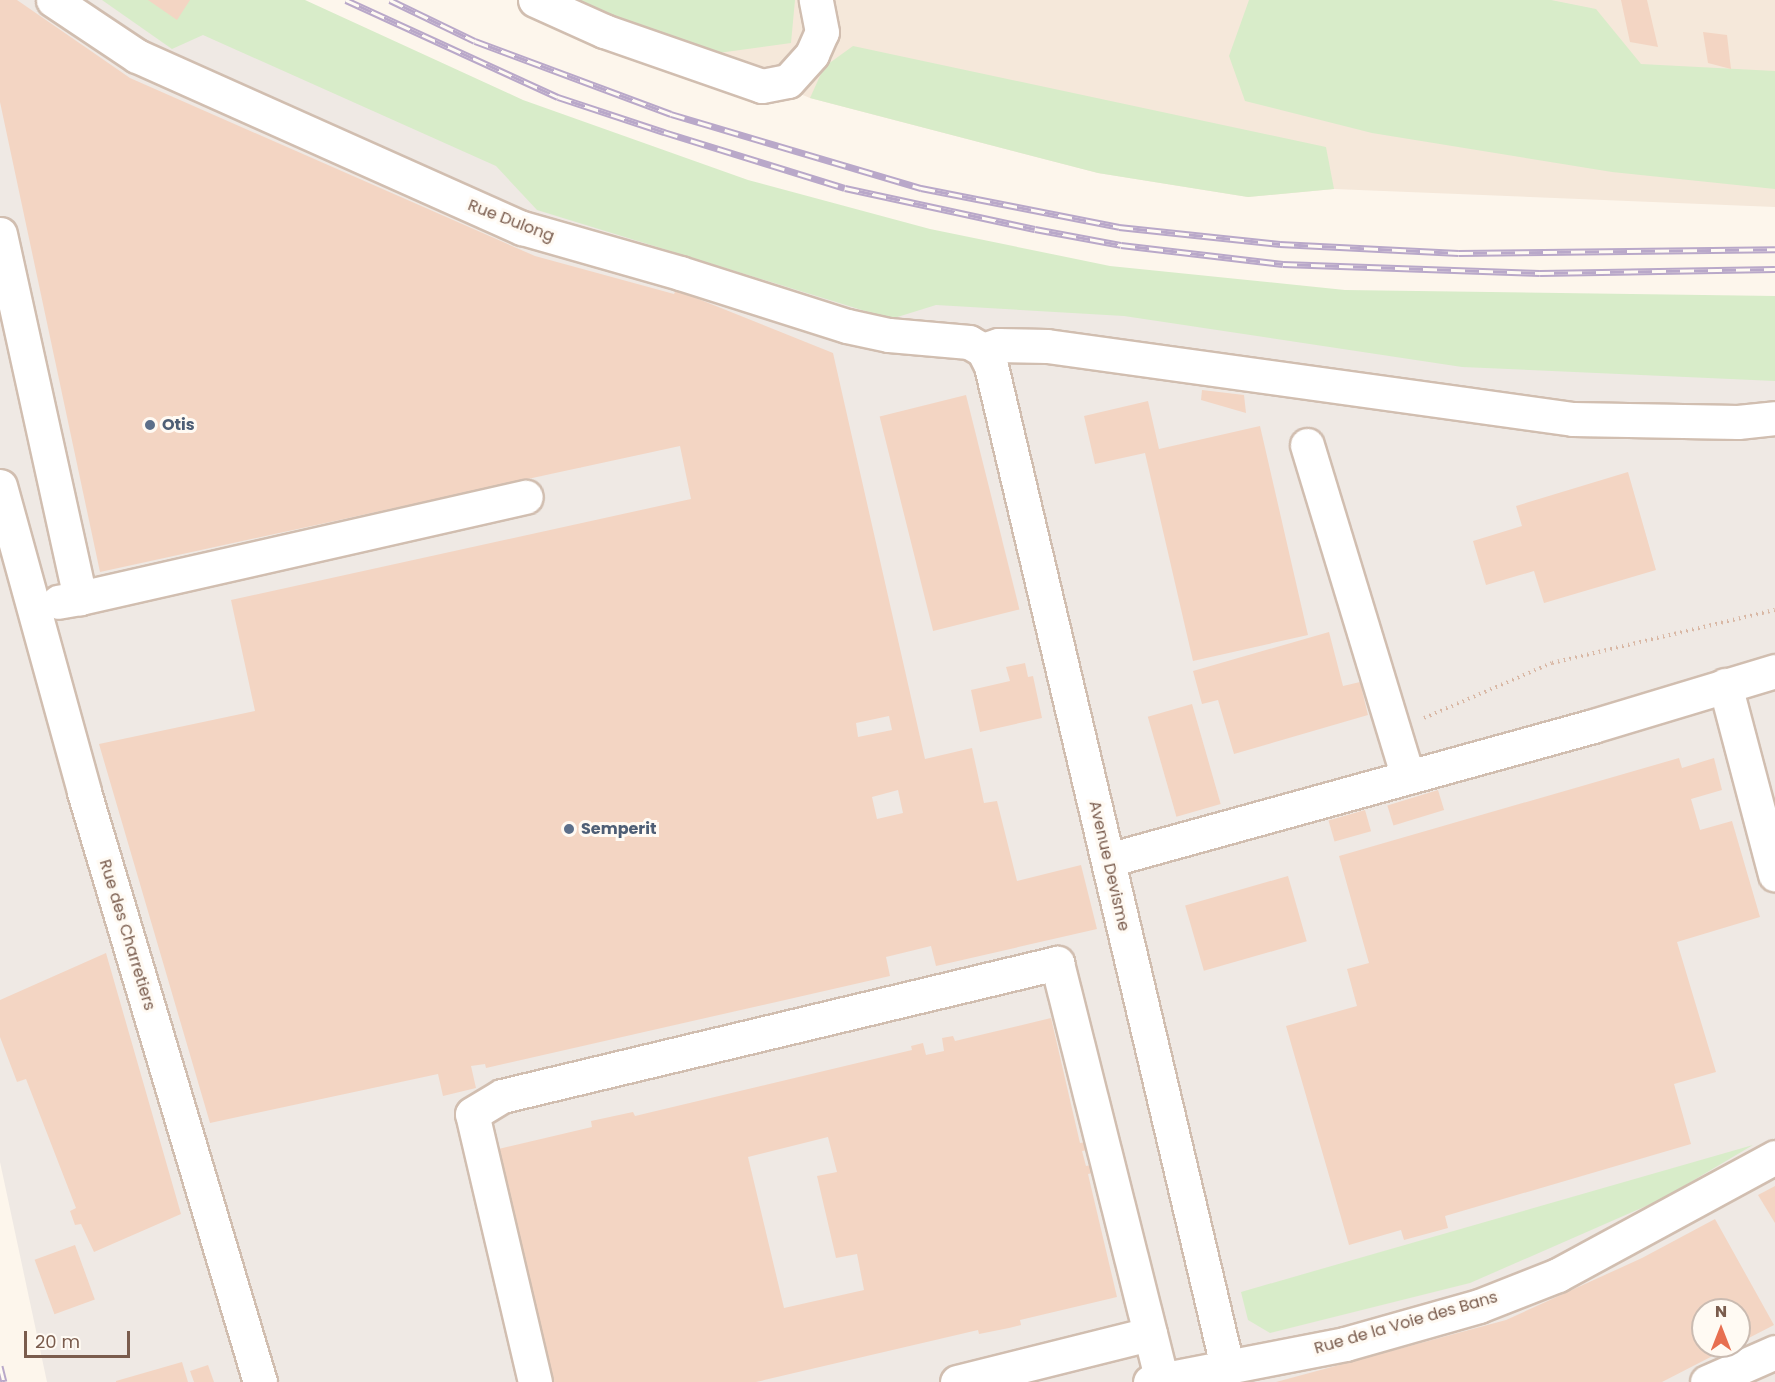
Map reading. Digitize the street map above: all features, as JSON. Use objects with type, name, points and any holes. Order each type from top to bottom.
[{"type":"street","name":"Rue Dulong","points":[[52,0],[137,56],[522,228],[847,326],[889,335],[969,342],[987,358]]},
{"type":"street","points":[[535,0],[604,31],[762,86],[788,81],[812,54],[822,32],[816,0]]},
{"type":"street","points":[[0,234],[80,598]]},
{"type":"street","points":[[987,358],[998,345],[1047,346],[1573,419],[1738,422],[1775,418]]},
{"type":"street","name":"Avenue Devisme","points":[[987,358],[1227,1366]]},
{"type":"street","points":[[1307,445],[1408,777]]},
{"type":"street","name":"Rue des Charretiers","points":[[0,486],[36,608],[84,792],[260,1382]]},
{"type":"street","points":[[36,608],[526,497]]},
{"type":"street","points":[[1108,860],[1408,777],[1775,671]]},
{"type":"street","points":[[1725,685],[1775,874]]},
{"type":"street","points":[[535,1382],[471,1114],[502,1096],[1057,963],[1150,1334],[1156,1381]]},
{"type":"street","name":"Rue de la Voie des Bans","points":[[1156,1381],[1345,1344],[1479,1306],[1558,1275],[1775,1157]]},
{"type":"street","points":[[957,1382],[1150,1334]]},
{"type":"street","points":[[1707,1382],[1775,1352]]},
{"type":"path","points":[[1396,741],[1415,722],[1552,663],[1775,610]]},
{"type":"shaded area","points":[[0,0],[280,0],[770,213],[1284,307],[1775,311],[1775,1382],[47,1382],[0,1162]]},
{"type":"shaded area","points":[[576,0],[1775,0],[1775,207],[1334,189],[1248,197],[1098,173],[810,98]]},
{"type":"green space","points":[[102,0],[305,0],[523,100],[748,180],[930,229],[1110,266],[1345,290],[1775,296],[1775,381],[1462,367],[1124,316],[936,305],[891,319],[537,210],[496,166],[203,35],[172,49]]},
{"type":"green space","points":[[576,0],[795,0],[791,43],[711,54]]},
{"type":"green space","points":[[1249,0],[1551,0],[1596,9],[1641,64],[1775,71],[1775,189],[1612,172],[1372,133],[1245,101],[1229,56]]},
{"type":"green space","points":[[853,46],[1326,147],[1334,189],[1248,197],[1098,173],[810,98],[824,67]]},
{"type":"green space","points":[[1753,1145],[1662,1199],[1470,1283],[1270,1333],[1248,1320],[1241,1292]]},
{"type":"building","points":[[0,0],[17,0],[130,78],[535,256],[674,294],[676,290],[833,353],[925,759],[972,748],[984,803],[997,801],[1017,881],[1081,865],[1097,929],[936,966],[931,946],[886,957],[890,976],[486,1068],[485,1064],[471,1066],[476,1088],[443,1096],[438,1074],[210,1123],[99,744],[255,711],[231,600],[691,499],[680,446],[100,572],[0,102]],"holes":[[[889,716],[892,730],[858,737],[856,723]],[[898,790],[903,813],[877,819],[872,797]]]},
{"type":"building","points":[[148,0],[190,0],[177,20]]},
{"type":"building","points":[[1621,0],[1647,0],[1658,47],[1630,42]]},
{"type":"building","points":[[1703,32],[1727,35],[1731,69],[1708,63]]},
{"type":"building","points":[[1202,390],[1244,395],[1246,413],[1201,400]]},
{"type":"building","points":[[966,395],[1019,609],[933,631],[880,417]]},
{"type":"building","points":[[1148,401],[1159,449],[1260,426],[1308,635],[1193,661],[1145,453],[1095,464],[1084,416]]},
{"type":"building","points":[[1628,472],[1656,570],[1544,603],[1534,571],[1486,585],[1473,541],[1522,526],[1516,506]]},
{"type":"building","points":[[1329,632],[1343,686],[1360,682],[1368,715],[1234,754],[1218,700],[1202,704],[1193,671]]},
{"type":"building","points":[[1025,663],[1028,677],[1033,676],[1042,718],[980,732],[971,690],[1010,681],[1006,667]]},
{"type":"building","points":[[1192,704],[1221,804],[1176,817],[1148,717]]},
{"type":"building","points":[[1679,758],[1682,768],[1714,758],[1722,790],[1691,799],[1700,830],[1732,821],[1760,917],[1677,942],[1716,1072],[1674,1084],[1691,1144],[1445,1216],[1448,1228],[1404,1240],[1401,1230],[1349,1245],[1286,1026],[1357,1006],[1347,969],[1369,963],[1339,856]]},
{"type":"building","points":[[1438,790],[1444,810],[1393,826],[1387,805]]},
{"type":"building","points":[[1365,810],[1371,831],[1335,842],[1328,820]]},
{"type":"building","points":[[1288,876],[1307,941],[1204,971],[1185,905]]},
{"type":"building","points":[[106,953],[181,1214],[94,1252],[81,1224],[75,1225],[70,1211],[76,1208],[26,1079],[17,1082],[0,1037],[0,1000]]},
{"type":"building","points":[[1051,1018],[1080,1143],[1086,1142],[1088,1150],[1082,1151],[1086,1166],[1091,1165],[1093,1173],[1088,1174],[1117,1297],[1020,1320],[1021,1325],[1009,1328],[979,1334],[978,1330],[756,1382],[548,1382],[494,1150],[592,1127],[591,1121],[633,1112],[635,1116],[912,1050],[911,1046],[923,1043],[926,1055],[944,1051],[942,1038],[953,1036],[955,1041]],"holes":[[[828,1137],[837,1172],[817,1176],[836,1258],[857,1254],[864,1290],[784,1308],[748,1157]]]},
{"type":"building","points":[[1775,1186],[1775,1223],[1758,1195]]},
{"type":"building","points":[[1715,1219],[1774,1325],[1751,1337],[1751,1298],[1691,1298],[1691,1358],[1709,1358],[1662,1382],[1276,1382],[1506,1320],[1642,1258]]},
{"type":"building","points":[[75,1245],[95,1300],[54,1314],[35,1260]]},
{"type":"building","points":[[182,1362],[188,1382],[116,1382],[116,1381]]},
{"type":"building","points":[[208,1365],[214,1382],[194,1382],[190,1371]]},
{"type":"railway","points":[[346,0],[558,97],[845,188],[1035,229],[1121,245],[1283,264],[1540,273],[1775,269]]},
{"type":"railway","points":[[390,0],[475,41],[671,114],[921,188],[1119,227],[1280,244],[1459,253],[1775,249]]},
{"type":"railway","points":[[0,1366],[4,1382]]},
{"type":"place","name":"Otis","points":[[150,425]]},
{"type":"place","name":"Semperit","points":[[569,829]]}]
